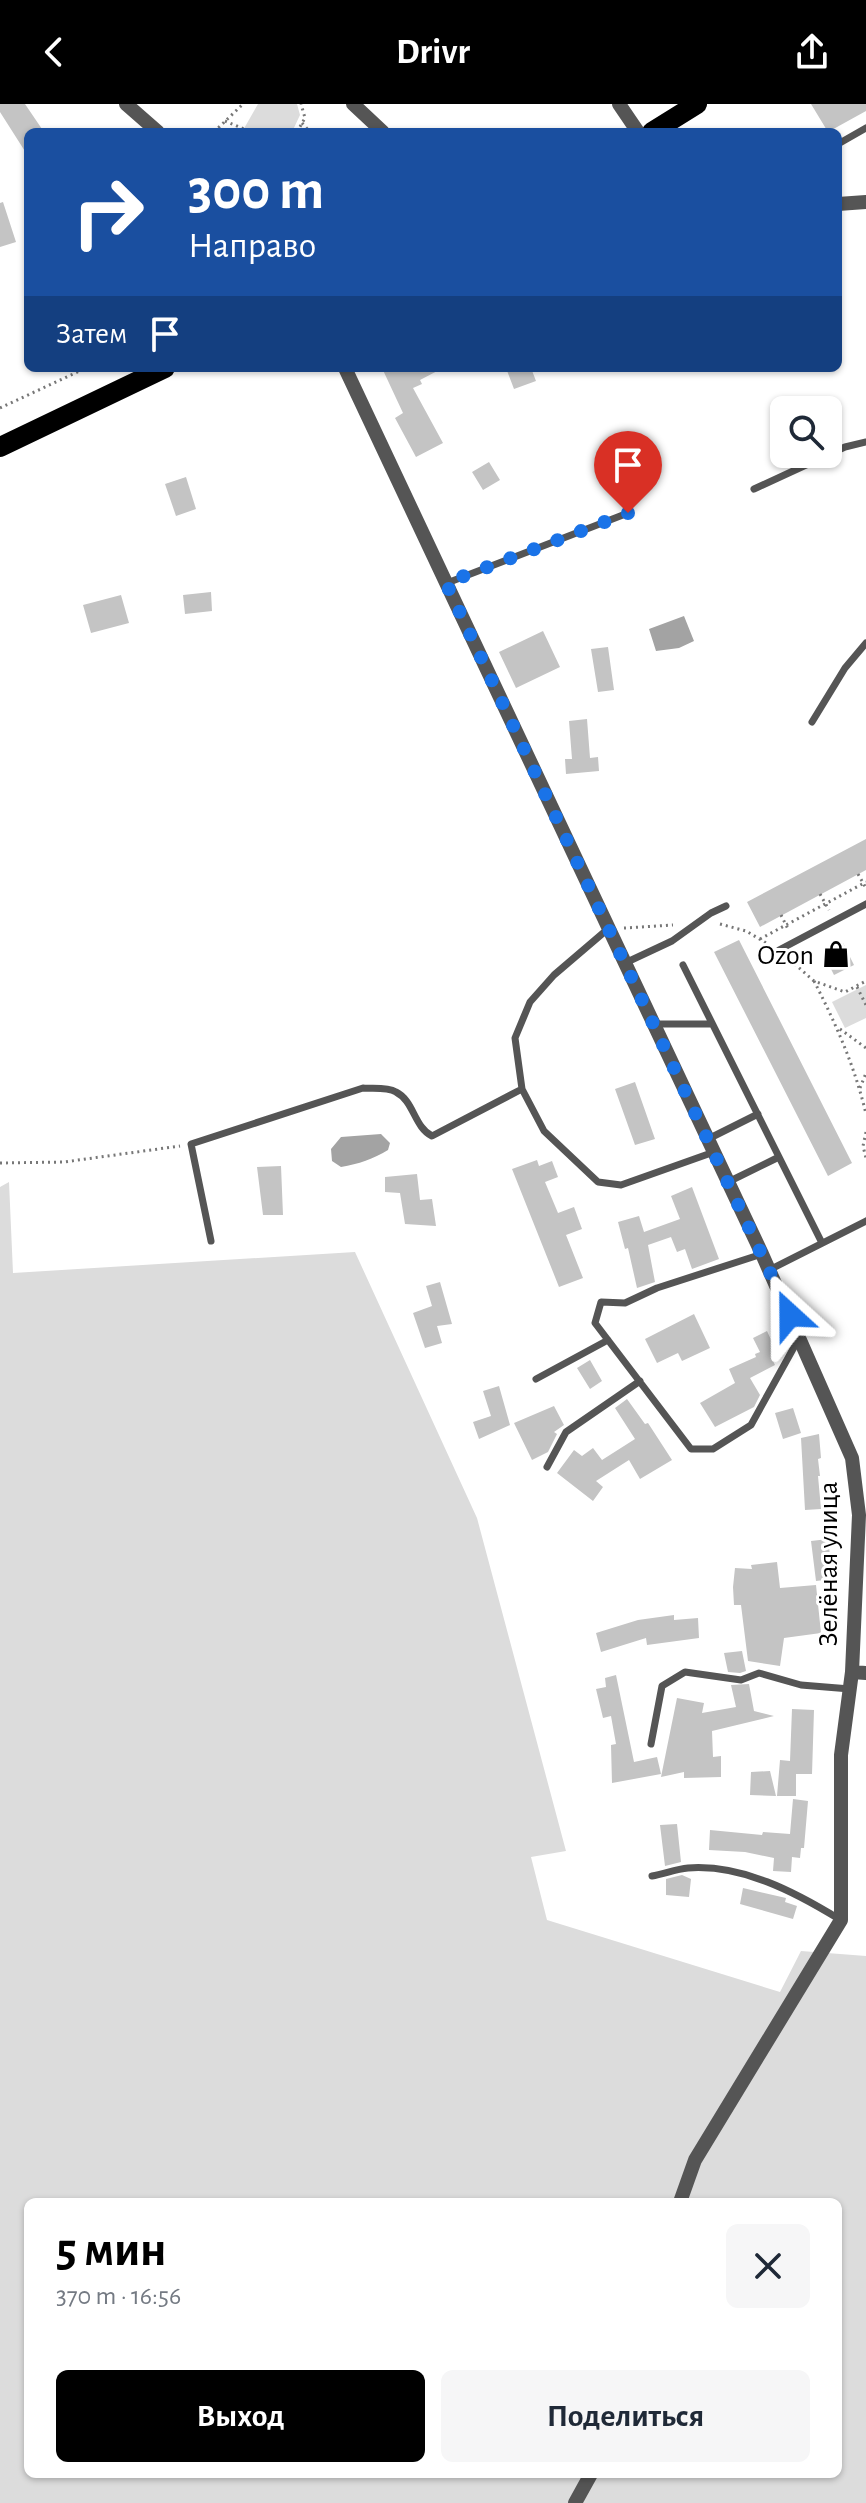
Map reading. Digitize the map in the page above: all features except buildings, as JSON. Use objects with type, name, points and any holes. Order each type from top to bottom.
[{"type":"main road","points":[[658,128],[697,104]]},
{"type":"main road","points":[[0,447],[157,372]]},
{"type":"street","points":[[126,104],[153,128]]},
{"type":"street","points":[[353,104],[379,128]]},
{"type":"street","points":[[619,104],[635,128]]},
{"type":"street","points":[[842,204],[866,202]]},
{"type":"street","name":"Зелёная улица","points":[[347,372],[613,928],[625,963],[762,1254],[852,1458],[859,1515],[859,1672],[850,1689],[841,1755],[841,1920]]},
{"type":"street","points":[[681,2198],[695,2160],[841,1920]]},
{"type":"street","points":[[575,2503],[589,2478]]},
{"type":"lane","points":[[842,142],[866,128]]},
{"type":"lane","points":[[754,489],[845,447],[866,442]]},
{"type":"lane","points":[[446,583],[628,513]]},
{"type":"lane","points":[[812,722],[845,668],[866,643]]},
{"type":"lane","points":[[779,950],[866,904]]},
{"type":"lane","points":[[625,963],[672,941],[726,906]]},
{"type":"lane","points":[[613,928],[554,975],[530,1002],[515,1038],[522,1089],[544,1131],[598,1182],[621,1185],[711,1146],[758,1114]]},
{"type":"lane","points":[[683,965],[822,1243]]},
{"type":"lane","points":[[654,1024],[712,1024]]},
{"type":"lane","points":[[211,1241],[191,1144],[363,1088],[393,1090],[406,1099],[424,1132],[432,1136],[522,1089]]},
{"type":"lane","points":[[728,1182],[779,1157]]},
{"type":"lane","points":[[769,1270],[866,1221]]},
{"type":"lane","points":[[762,1254],[657,1288],[625,1303],[601,1302],[595,1323],[691,1449],[713,1449],[751,1425],[800,1337]]},
{"type":"lane","points":[[536,1379],[608,1340]]},
{"type":"lane","points":[[547,1467],[566,1432],[640,1381]]},
{"type":"lane","points":[[651,1744],[662,1686],[685,1672],[741,1680],[759,1673],[801,1685],[850,1689]]},
{"type":"lane","points":[[652,1876],[689,1868],[738,1872],[800,1895],[841,1920]]},
{"type":"path","points":[[218,128],[243,104]]},
{"type":"path","points":[[300,128],[305,113],[301,104]]},
{"type":"path","points":[[225,121],[242,128]]},
{"type":"path","points":[[302,123],[306,128]]},
{"type":"path","points":[[0,408],[77,372]]},
{"type":"path","points":[[760,939],[865,885],[858,874]]},
{"type":"path","points":[[820,894],[834,921]]},
{"type":"path","points":[[781,915],[795,942]]},
{"type":"path","points":[[613,928],[716,923],[746,931],[779,950],[814,981],[838,1028],[866,1114]]},
{"type":"path","points":[[814,981],[845,992],[866,981]]},
{"type":"path","points":[[856,986],[866,1005]]},
{"type":"path","points":[[838,1028],[866,1048]]},
{"type":"path","points":[[860,1088],[866,1073]]},
{"type":"path","points":[[866,1132],[863,1146],[866,1158]]},
{"type":"path","points":[[0,1161],[64,1162],[191,1144]]},
{"type":"shaded area","points":[[258,104],[297,104],[300,115],[294,128],[244,128]]},
{"type":"shaded area","points":[[684,616],[694,641],[679,648],[656,651],[649,629]]},
{"type":"shaded area","points":[[866,985],[866,1018],[845,1028],[832,1002]]},
{"type":"shaded area","points":[[381,1134],[390,1143],[388,1150],[366,1161],[341,1167],[332,1161],[331,1149],[341,1137]]},
{"type":"shaded area","points":[[9,1182],[13,1273],[355,1252],[477,1518],[566,1851],[531,1857],[547,1920],[780,1992],[801,1951],[866,1956],[866,2503],[0,2503],[0,1187]]},
{"type":"place","name":"Ozon","points":[[836,954]]},
{"type":"route","points":[[628,513],[446,583],[790,1315]]}]
